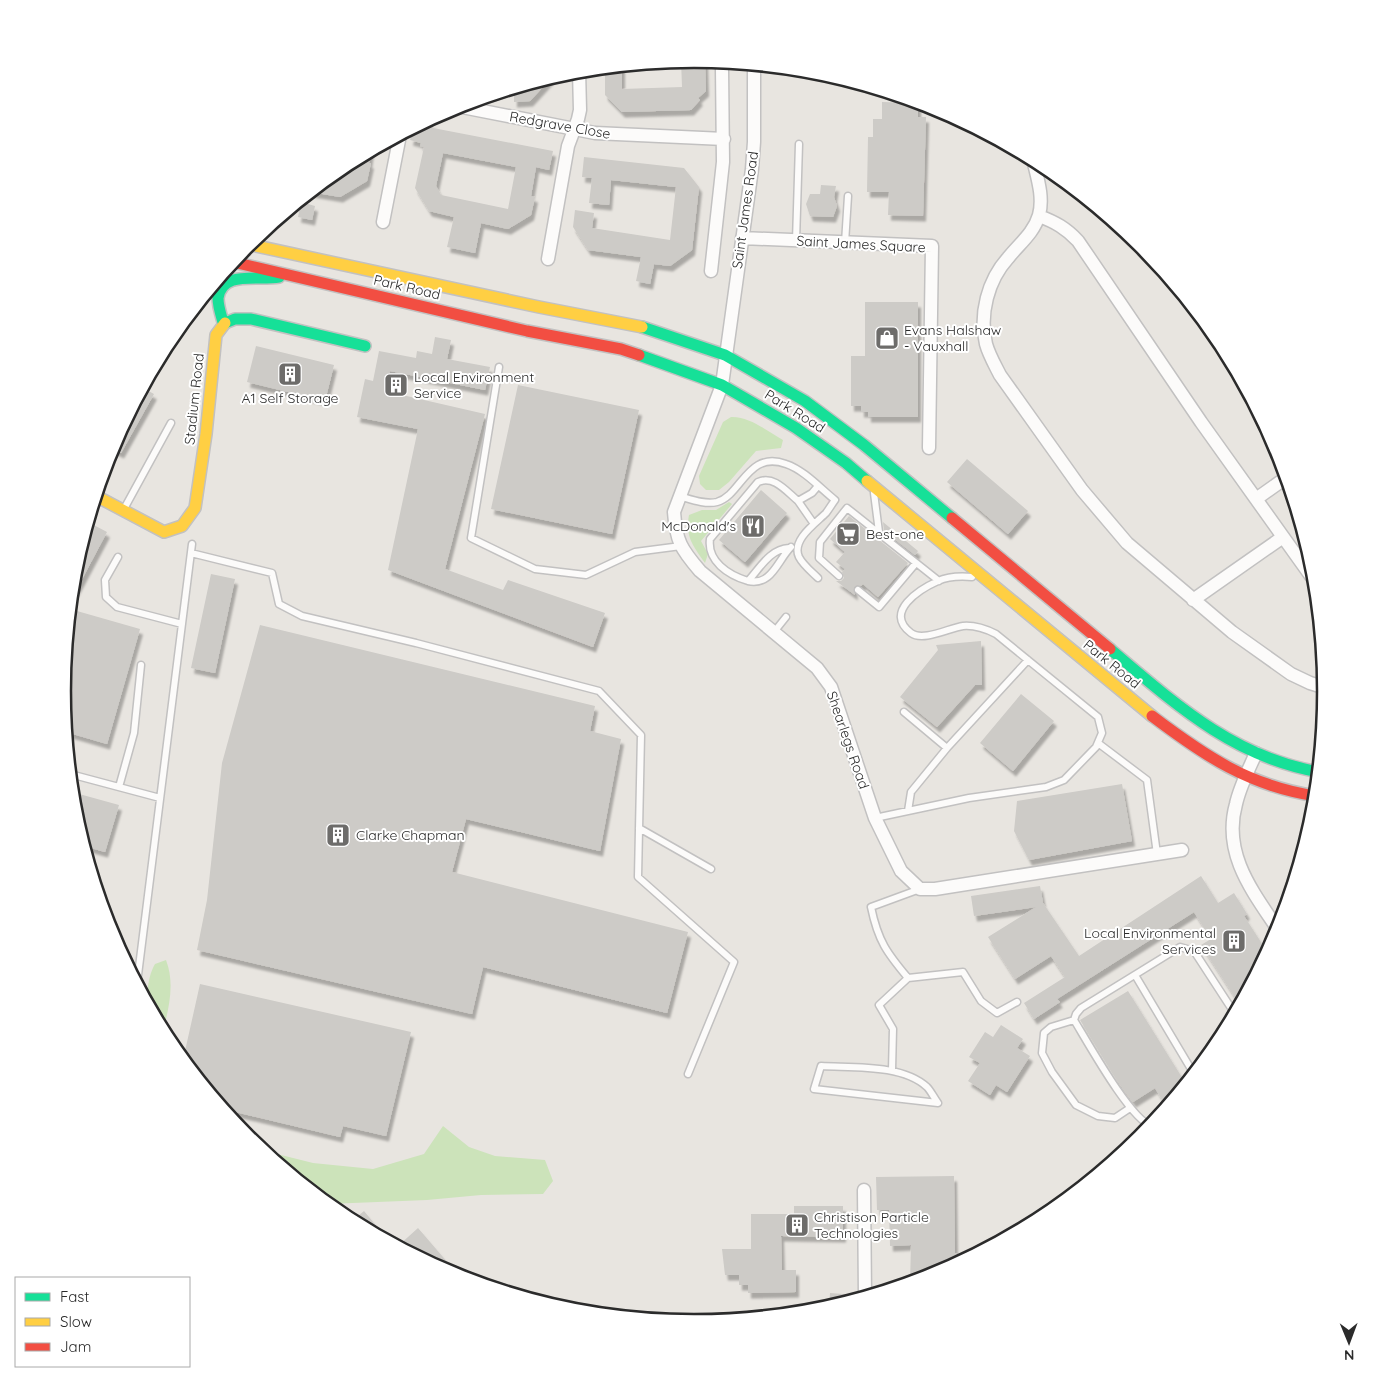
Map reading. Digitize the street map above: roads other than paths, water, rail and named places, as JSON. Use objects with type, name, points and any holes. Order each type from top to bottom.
[{"type":"main road","name":"Park Road","points":[[257,247],[576,327],[621,350],[722,385],[796,428],[846,463],[1148,713],[1220,764],[1246,777],[1287,790],[1309,795]]},
{"type":"main road","name":"Park Road","points":[[241,264],[527,331],[576,327],[638,326],[725,355],[764,376],[805,402],[864,445],[1184,711],[1224,737],[1256,753],[1292,766],[1313,771]]},
{"type":"main road","points":[[289,275],[268,279],[232,279],[222,286],[218,300],[223,322],[234,319],[251,319],[365,346]]},
{"type":"main road","name":"Stadium Road","points":[[102,499],[164,532],[182,526],[195,508],[206,434],[216,334],[223,322]]},
{"type":"street","points":[[711,271],[723,162],[722,69]]},
{"type":"street","name":"Saint James Road","points":[[722,385],[754,142],[754,71]]},
{"type":"street","points":[[548,259],[568,146],[575,130],[580,110],[579,78]]},
{"type":"street","name":"Redgrave Close","points":[[472,109],[575,130],[608,134],[724,139]]},
{"type":"street","points":[[383,222],[398,143]]},
{"type":"street","points":[[1035,170],[1040,189],[1039,216],[1032,231],[1002,265],[986,300],[984,334],[988,351],[1000,375],[1064,467],[1127,543],[1232,632],[1291,674],[1318,685]]},
{"type":"street","points":[[1039,216],[1057,223],[1078,241],[1306,569]]},
{"type":"street","name":"Saint James Square","points":[[742,238],[932,246],[929,448]]},
{"type":"street","name":"Shearlegs Road","points":[[722,385],[674,512],[676,531],[681,546],[684,553],[700,571],[818,668],[831,687],[875,818],[901,871],[920,889]]},
{"type":"street","points":[[1256,499],[1281,481]]},
{"type":"street","points":[[1193,600],[1283,537]]},
{"type":"street","points":[[1256,753],[1235,806],[1232,830],[1235,856],[1254,892],[1274,922]]},
{"type":"street","points":[[920,889],[935,889],[1182,850]]},
{"type":"street","points":[[864,1190],[865,1290]]},
{"type":"lane","points":[[796,241],[799,144]]},
{"type":"lane","points":[[845,243],[848,196]]},
{"type":"lane","points":[[499,366],[471,538],[535,568],[586,575],[634,552],[681,546]]},
{"type":"lane","points":[[123,510],[171,422]]},
{"type":"lane","points":[[679,496],[712,503],[718,502],[725,498],[750,470],[759,464],[769,462],[784,463],[797,469],[835,500],[828,511],[804,534],[799,544],[799,557],[818,578]]},
{"type":"lane","points":[[790,548],[767,578],[761,582],[748,581],[734,576],[713,559],[709,549],[710,539],[758,482],[765,479],[773,480],[798,501],[814,524]]},
{"type":"lane","points":[[874,485],[879,532]]},
{"type":"lane","points":[[798,501],[812,493],[818,486]]},
{"type":"lane","points":[[840,576],[819,558],[820,542],[847,508],[939,581]]},
{"type":"lane","points":[[138,973],[192,544]]},
{"type":"lane","points":[[748,581],[774,552],[780,548],[790,548],[799,544]]},
{"type":"lane","points":[[191,553],[272,573],[279,604],[302,616],[416,643],[599,692],[641,735],[638,877],[734,962],[688,1074]]},
{"type":"lane","points":[[118,557],[105,580],[106,597],[118,607],[182,624]]},
{"type":"lane","points":[[858,590],[879,607],[916,563]]},
{"type":"lane","points":[[875,818],[969,798],[1046,787],[1064,780],[1098,743],[1102,733],[1098,717],[996,634],[974,626],[963,626],[919,636],[911,634],[904,625],[901,618],[901,610],[912,596],[939,581],[958,576],[984,578]]},
{"type":"lane","points":[[774,632],[786,617]]},
{"type":"lane","points":[[908,811],[911,792],[947,748],[1028,660]]},
{"type":"lane","points":[[120,787],[134,733],[141,665]]},
{"type":"lane","points":[[904,712],[947,748]]},
{"type":"lane","points":[[1098,743],[1146,780],[1157,854]]},
{"type":"lane","points":[[77,776],[160,798]]},
{"type":"lane","points":[[639,828],[711,869]]},
{"type":"lane","points":[[908,978],[886,952],[871,907],[920,889]]},
{"type":"lane","points":[[1074,1020],[1081,1008],[1180,947],[1194,951],[1231,1008]]},
{"type":"lane","points":[[892,1070],[893,1029],[879,1005],[908,978],[963,972],[981,1001],[997,1012],[1017,1002]]},
{"type":"lane","points":[[1135,975],[1191,1069]]},
{"type":"lane","points":[[1074,1020],[1130,1108],[1144,1122]]},
{"type":"lane","points":[[1074,1020],[1051,1026],[1044,1033],[1042,1053],[1052,1072],[1076,1105],[1098,1116],[1115,1118],[1130,1108]]},
{"type":"lane","points":[[821,1066],[892,1070],[914,1078],[927,1087],[938,1103],[814,1089],[821,1066]]},
{"type":"place","name":"Evans Halshaw - Vauxhall","points":[[887,338]]},
{"type":"place","name":"A1 Self Storage","points":[[290,374]]},
{"type":"place","name":"Local Environment Service","points":[[396,385]]},
{"type":"place","name":"McDonald's","points":[[753,526]]},
{"type":"place","name":"Best-one","points":[[848,534]]},
{"type":"place","name":"Clarke Chapman","points":[[338,835]]},
{"type":"place","name":"Local Environmental Services","points":[[1234,941]]},
{"type":"place","name":"Christison Particle Technologies","points":[[797,1225]]}]
